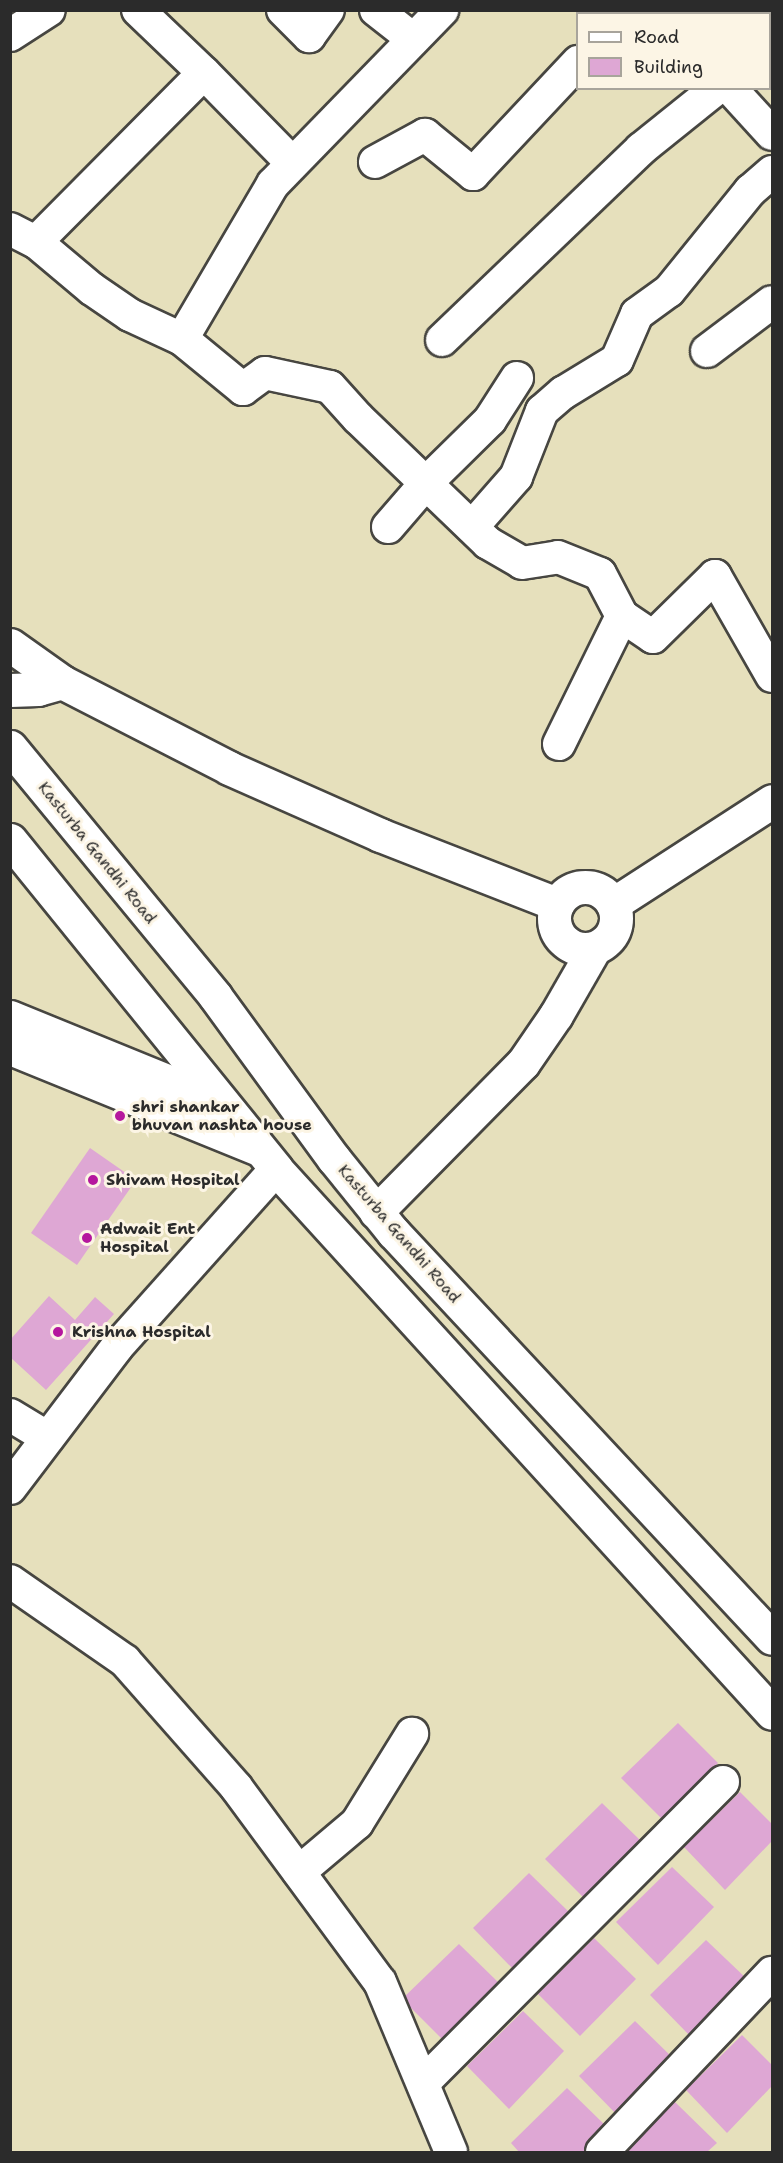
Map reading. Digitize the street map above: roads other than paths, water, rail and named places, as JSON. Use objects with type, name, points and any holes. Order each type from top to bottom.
[{"type":"main road","points":[[10,645],[62,682],[229,768],[380,835],[557,904]]},
{"type":"main road","points":[[10,690],[38,689],[62,682]]},
{"type":"main road","name":"Kasturba Gandhi Road","points":[[10,747],[215,996],[334,1159],[376,1212],[772,1638]]},
{"type":"main road","points":[[613,904],[772,801]]},
{"type":"main road","points":[[10,840],[267,1159],[772,1713]]},
{"type":"main road","points":[[376,1212],[523,1063],[556,1015],[594,949],[611,935],[616,914],[613,904],[599,890],[580,887],[563,896],[557,904],[554,914],[555,923],[564,941],[574,946],[594,949]]},
{"type":"main road","points":[[10,1017],[220,1103]]},
{"type":"main road","points":[[10,1048],[267,1159]]},
{"type":"street","points":[[10,35],[49,10]]},
{"type":"street","points":[[283,10],[309,36],[328,10]]},
{"type":"street","points":[[376,10],[414,39]]},
{"type":"street","points":[[182,339],[273,184],[442,10]]},
{"type":"street","points":[[147,14],[292,163]]},
{"type":"street","points":[[375,162],[425,135],[473,174],[576,64]]},
{"type":"street","points":[[204,73],[23,235],[92,289],[130,315],[182,339],[243,389],[265,373],[330,387],[488,543],[522,563],[558,557],[600,574],[622,616],[653,637],[715,576],[772,676]]},
{"type":"street","points":[[442,340],[641,149],[715,90]]},
{"type":"street","points":[[732,90],[772,134]]},
{"type":"street","points":[[472,527],[516,477],[542,411],[563,393],[616,360],[637,314],[669,291],[750,191],[772,172]]},
{"type":"street","points":[[707,351],[772,302]]},
{"type":"street","points":[[388,527],[426,483],[490,420],[517,378]]},
{"type":"street","points":[[558,744],[622,616]]},
{"type":"street","points":[[10,1488],[117,1347],[267,1159]]},
{"type":"street","points":[[10,1415],[48,1438]]},
{"type":"street","points":[[10,1581],[124,1660],[236,1787],[380,1982],[451,2152]]},
{"type":"street","points":[[299,1872],[357,1823],[412,1734]]},
{"type":"street","points":[[423,2083],[723,1782]]},
{"type":"street","points":[[602,2152],[772,1973]]},
{"type":"place","name":"shri shankar bhuvan nashta house","points":[[120,1116]]},
{"type":"place","name":"Shivam Hospital","points":[[93,1180]]},
{"type":"place","name":"Adwait Ent Hospital","points":[[87,1238]]},
{"type":"place","name":"Krishna Hospital","points":[[58,1332]]}]
